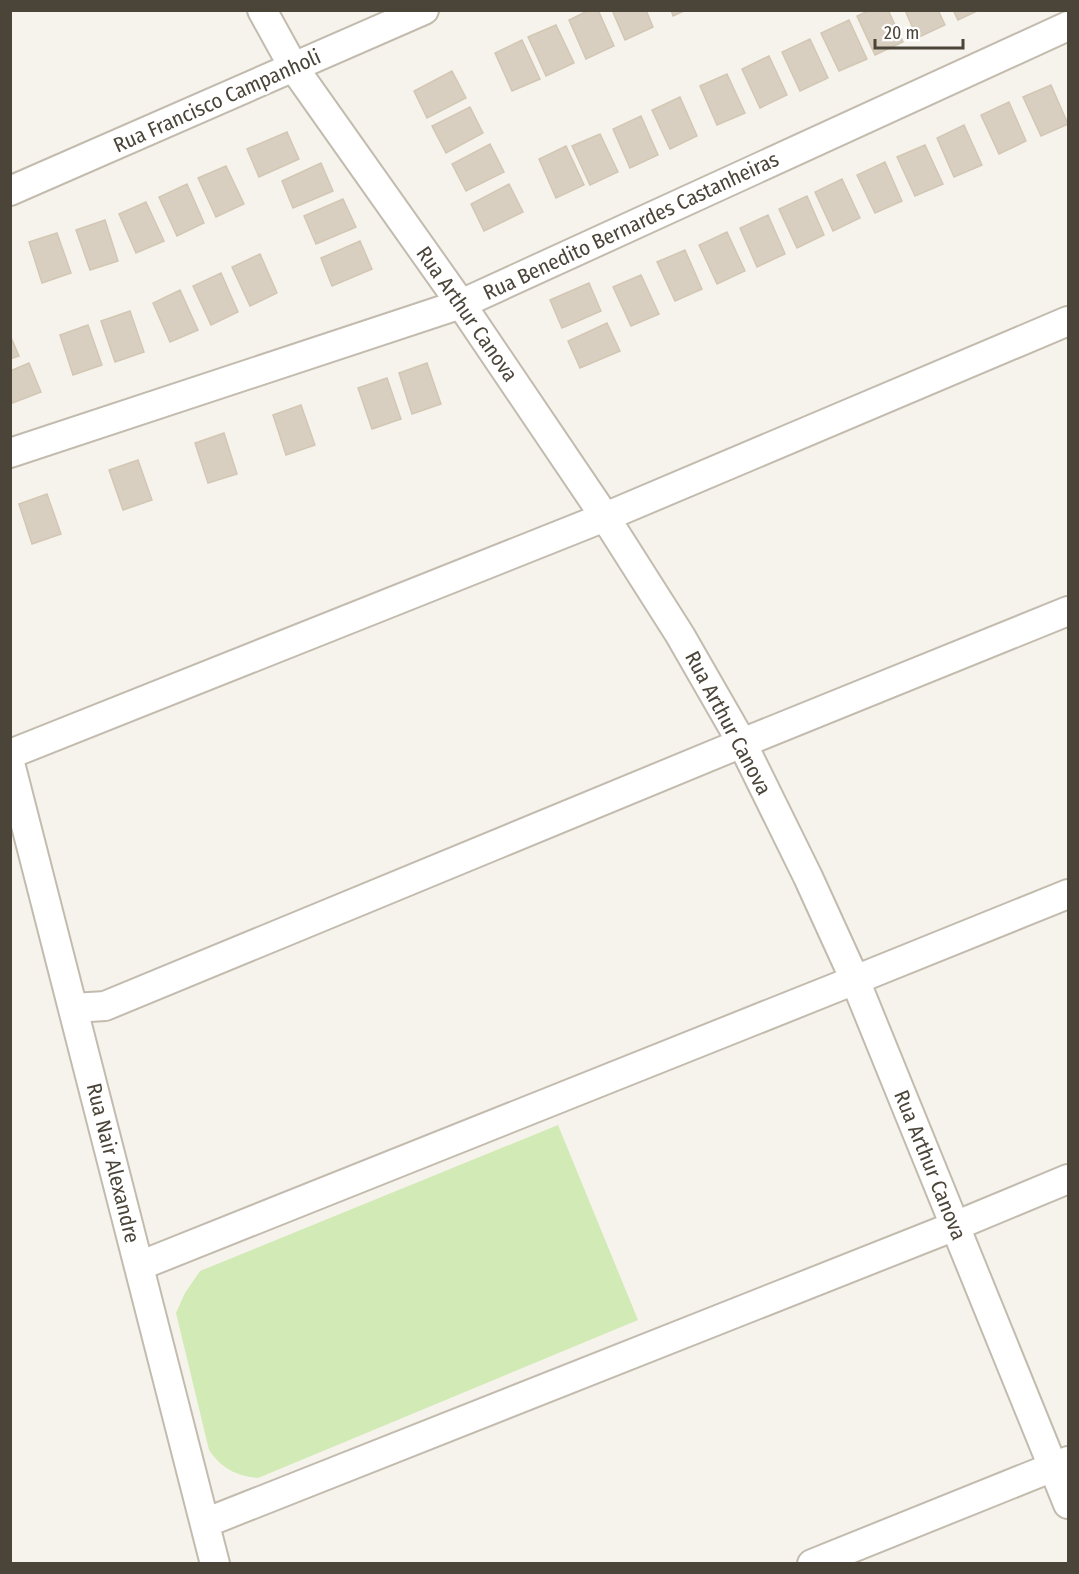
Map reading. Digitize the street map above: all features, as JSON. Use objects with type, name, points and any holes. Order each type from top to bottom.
[{"type":"street","name":"Rua Arthur Canova","points":[[262,10],[294,68],[461,304],[605,517],[680,635],[742,743],[855,980],[955,1226],[1061,1464],[1068,1504]]},
{"type":"street","name":"Rua Francisco Campanholi","points":[[10,191],[424,10]]},
{"type":"street","name":"Rua Benedito Bernardes Castanheiras","points":[[10,453],[461,304],[1068,26]]},
{"type":"street","points":[[10,754],[605,517],[1068,321]]},
{"type":"street","points":[[74,1008],[105,1006],[1068,611]]},
{"type":"street","name":"Rua Nair Alexandre","points":[[10,763],[215,1563]]},
{"type":"street","points":[[140,1266],[1068,894]]},
{"type":"street","points":[[205,1522],[955,1226],[1068,1179]]},
{"type":"street","points":[[812,1563],[1061,1464]]},
{"type":"green space","points":[[558,1125],[638,1320],[258,1478],[236,1473],[219,1462],[209,1450],[176,1313],[185,1293],[200,1271]]},
{"type":"building","points":[[589,10],[598,10],[614,46],[586,59],[569,20]]},
{"type":"building","points":[[612,10],[646,10],[653,27],[625,40]]},
{"type":"building","points":[[671,10],[686,10],[673,16]]},
{"type":"building","points":[[870,10],[888,10],[903,42],[875,55],[857,16]]},
{"type":"building","points":[[905,10],[938,10],[945,25],[917,38]]},
{"type":"building","points":[[953,10],[979,10],[958,20]]},
{"type":"building","points":[[849,20],[867,59],[839,71],[821,33]]},
{"type":"building","points":[[556,25],[574,63],[546,76],[528,37]]},
{"type":"building","points":[[810,39],[828,78],[800,91],[782,52]]},
{"type":"building","points":[[522,40],[540,79],[512,91],[495,53]]},
{"type":"building","points":[[769,56],[787,95],[760,108],[742,69]]},
{"type":"building","points":[[452,71],[466,98],[427,118],[414,91]]},
{"type":"building","points":[[727,74],[745,113],[717,125],[700,86]]},
{"type":"building","points":[[1051,85],[1068,124],[1041,136],[1023,97]]},
{"type":"building","points":[[680,97],[697,136],[670,149],[652,110]]},
{"type":"building","points":[[1009,102],[1026,141],[999,154],[981,115]]},
{"type":"building","points":[[470,107],[483,133],[446,153],[432,126]]},
{"type":"building","points":[[641,116],[658,155],[630,168],[613,129]]},
{"type":"building","points":[[964,125],[982,165],[954,177],[937,138]]},
{"type":"building","points":[[287,132],[299,159],[259,177],[247,149]]},
{"type":"building","points":[[600,134],[618,172],[590,185],[572,146]]},
{"type":"building","points":[[490,144],[504,172],[466,191],[452,164]]},
{"type":"building","points":[[925,145],[943,184],[915,196],[897,157]]},
{"type":"building","points":[[566,146],[584,185],[556,198],[539,159]]},
{"type":"building","points":[[885,162],[902,201],[875,213],[857,175]]},
{"type":"building","points":[[321,163],[333,191],[293,208],[282,181]]},
{"type":"building","points":[[226,166],[244,204],[216,217],[198,178]]},
{"type":"building","points":[[842,179],[860,218],[833,231],[815,192]]},
{"type":"building","points":[[187,184],[204,223],[177,236],[159,197]]},
{"type":"building","points":[[509,184],[523,212],[484,231],[471,204]]},
{"type":"building","points":[[807,196],[824,235],[797,248],[779,209]]},
{"type":"building","points":[[343,199],[356,227],[316,244],[304,216]]},
{"type":"building","points":[[146,202],[164,241],[136,253],[119,214]]},
{"type":"building","points":[[768,215],[785,254],[757,267],[740,228]]},
{"type":"building","points":[[105,220],[118,261],[90,270],[76,230]]},
{"type":"building","points":[[727,232],[745,271],[717,284],[699,245]]},
{"type":"building","points":[[57,233],[71,273],[42,283],[29,242]]},
{"type":"building","points":[[360,241],[372,269],[332,286],[321,258]]},
{"type":"building","points":[[685,250],[702,289],[675,301],[657,262]]},
{"type":"building","points":[[260,254],[277,293],[250,306],[232,267]]},
{"type":"building","points":[[221,273],[238,312],[211,325],[193,286]]},
{"type":"building","points":[[641,275],[659,314],[631,326],[613,287]]},
{"type":"building","points":[[589,283],[601,311],[562,328],[550,300]]},
{"type":"building","points":[[180,290],[198,330],[170,342],[153,303]]},
{"type":"building","points":[[130,311],[144,352],[115,362],[101,321]]},
{"type":"building","points":[[607,323],[620,351],[580,368],[568,341]]},
{"type":"building","points":[[88,325],[102,365],[73,375],[60,335]]},
{"type":"building","points":[[10,335],[19,356],[10,359]]},
{"type":"building","points":[[29,363],[41,392],[10,404],[10,371]]},
{"type":"building","points":[[427,363],[441,404],[412,414],[399,373]]},
{"type":"building","points":[[387,378],[401,419],[372,429],[358,388]]},
{"type":"building","points":[[301,405],[315,445],[286,455],[273,415]]},
{"type":"building","points":[[224,433],[237,474],[208,483],[195,443]]},
{"type":"building","points":[[138,460],[152,500],[123,510],[109,470]]},
{"type":"building","points":[[47,494],[61,534],[32,544],[19,504]]}]
